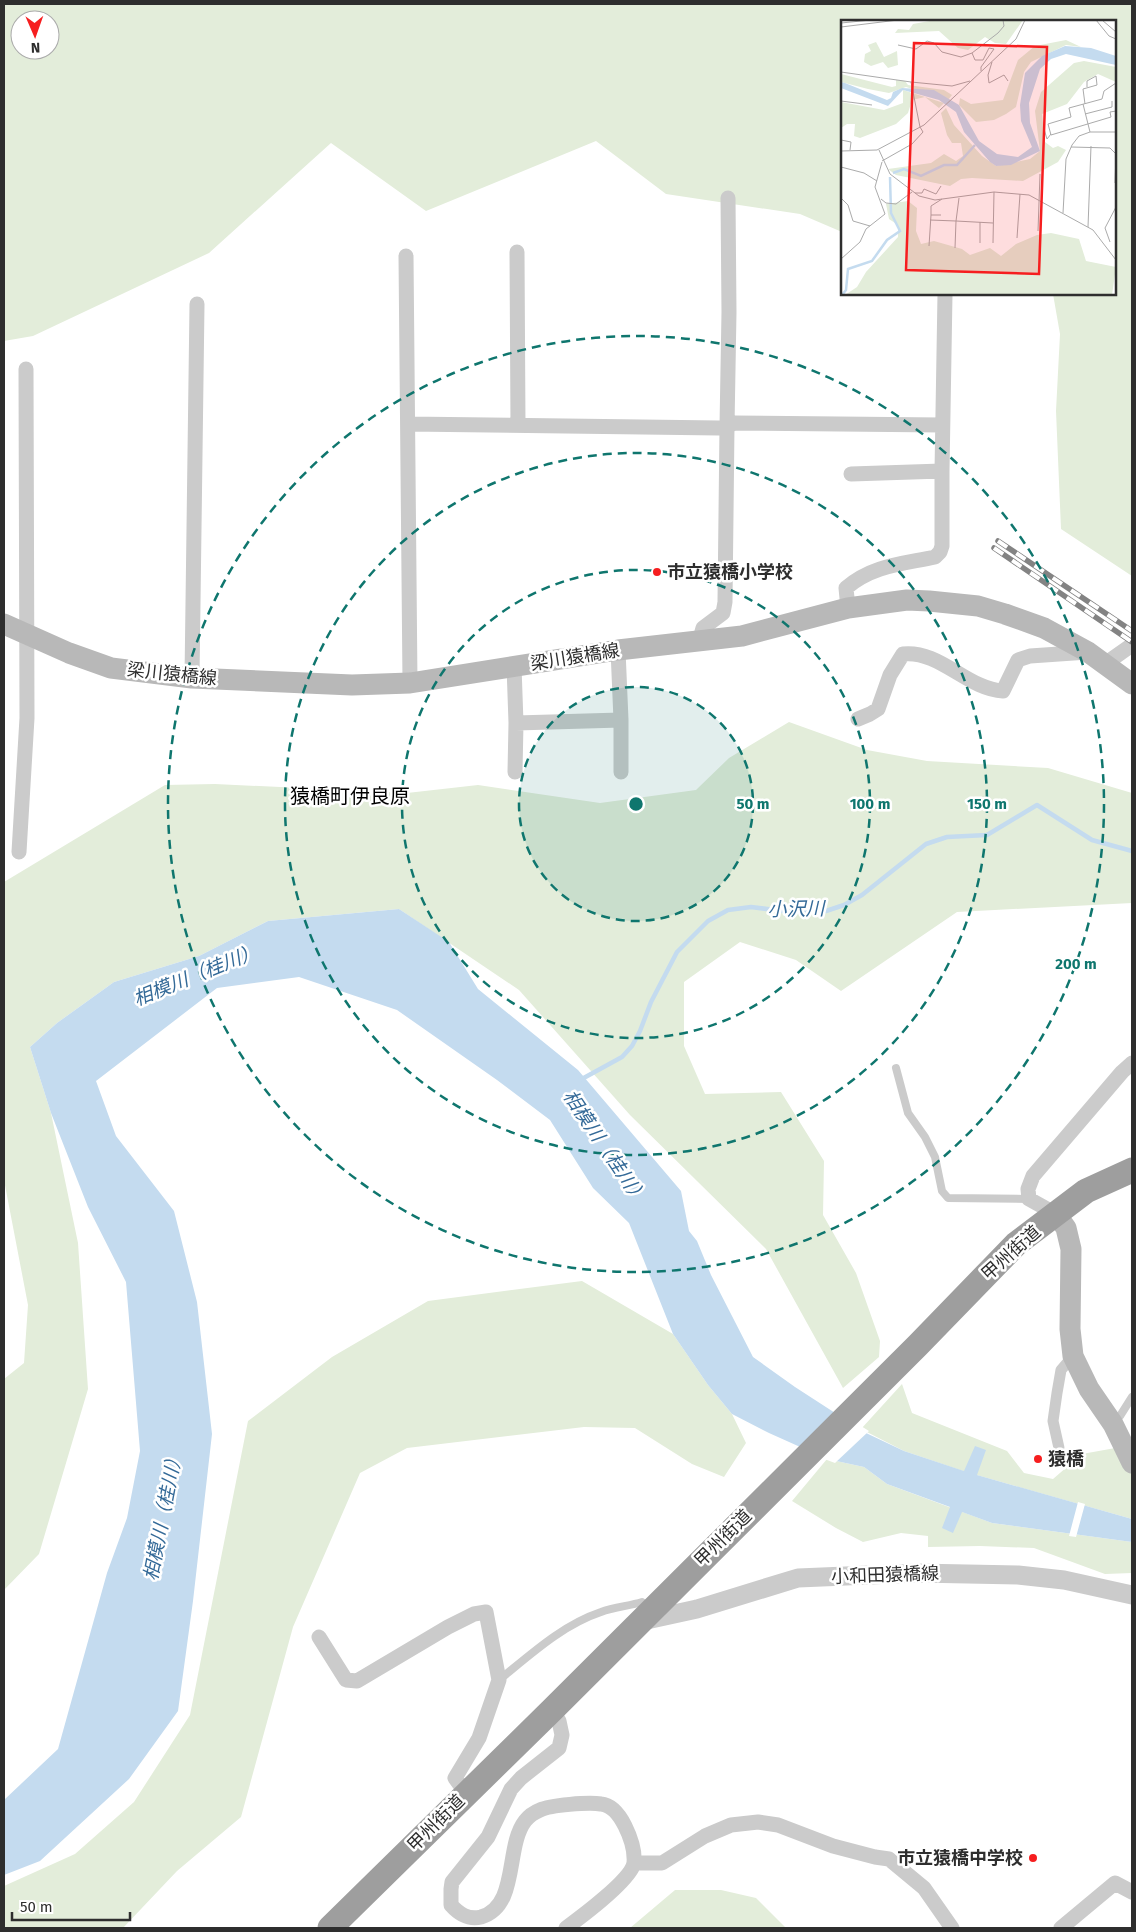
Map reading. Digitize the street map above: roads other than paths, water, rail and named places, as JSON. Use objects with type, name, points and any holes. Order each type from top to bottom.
[{"type":"highway","name":"甲州街道","points":[[330,1928],[552,1710],[918,1345],[1016,1244],[1086,1191],[1132,1170]]},
{"type":"main road","name":"梁川猿橋線","points":[[4,624],[89,661],[111,668],[192,678],[352,685],[410,683],[618,650],[742,636],[848,608],[907,600],[955,602],[978,606],[1020,618],[1044,628],[1088,652],[1132,684]]},
{"type":"main road","points":[[1056,1214],[1066,1228],[1071,1249],[1070,1329],[1073,1356],[1089,1389],[1113,1424],[1132,1463]]},
{"type":"street","points":[[699,642],[703,628],[722,613],[725,602],[729,312],[728,198]]},
{"type":"street","points":[[517,252],[518,425]]},
{"type":"street","points":[[406,256],[410,683]]},
{"type":"street","points":[[848,608],[846,588],[852,583],[888,565],[935,557],[940,552],[942,546],[945,295]]},
{"type":"street","points":[[192,678],[197,304]]},
{"type":"street","points":[[19,852],[27,718],[26,369]]},
{"type":"street","points":[[408,424],[720,428],[735,423],[942,426]]},
{"type":"street","points":[[851,474],[942,471]]},
{"type":"street","points":[[1105,664],[1132,645]]},
{"type":"street","points":[[618,650],[622,720],[621,772]]},
{"type":"street","points":[[858,719],[878,709],[890,675],[903,654],[913,653],[930,658],[985,687],[1003,691],[1018,660],[1030,656],[1088,652]]},
{"type":"street","points":[[514,666],[515,772]]},
{"type":"street","points":[[516,723],[622,720]]},
{"type":"street","points":[[1056,1214],[1029,1199],[1028,1189],[1033,1176],[1122,1072],[1132,1063]]},
{"type":"street","points":[[1058,1448],[1052,1421],[1061,1370],[1073,1356]]},
{"type":"street","name":"小和田猿橋線","points":[[647,1615],[698,1609],[798,1578],[936,1573],[1018,1575],[1064,1580],[1132,1595]]},
{"type":"street","points":[[319,1637],[346,1680],[357,1681],[448,1627],[474,1614],[486,1612],[499,1680],[478,1738],[455,1778],[466,1793]]},
{"type":"street","points":[[552,1710],[559,1721],[562,1735],[559,1748],[521,1778],[511,1789],[488,1837],[452,1882],[450,1896],[451,1905],[456,1911],[469,1918],[482,1916],[494,1911],[503,1898],[521,1828],[531,1815],[541,1809],[602,1804],[610,1807],[620,1817],[628,1831],[633,1847],[634,1863],[621,1882],[566,1928]]},
{"type":"street","points":[[634,1863],[662,1863],[705,1836],[731,1825],[758,1822],[778,1825],[833,1846],[889,1859],[924,1888],[952,1928]]},
{"type":"street","points":[[1061,1928],[1115,1884],[1132,1892]]},
{"type":"lane","points":[[896,1068],[908,1113],[926,1137],[935,1157],[942,1191],[948,1198],[1029,1199]]},
{"type":"lane","points":[[1113,1424],[1132,1397]]},
{"type":"lane","points":[[499,1680],[543,1644],[576,1624],[601,1612],[642,1602],[647,1615]]},
{"type":"water","name":"相模川（桂川）","points":[[399,909],[449,942],[478,989],[578,1070],[681,1191],[689,1231],[697,1241],[711,1275],[753,1357],[866,1433],[904,1451],[964,1471],[975,1446],[986,1450],[977,1475],[1132,1519],[1132,1542],[992,1523],[962,1512],[953,1533],[942,1528],[950,1507],[887,1484],[864,1467],[827,1459],[732,1414],[708,1385],[673,1334],[629,1223],[593,1188],[550,1120],[497,1080],[397,1010],[299,977],[217,988],[96,1081],[116,1136],[174,1211],[197,1302],[212,1434],[178,1711],[129,1779],[40,1861],[4,1875],[4,1800],[58,1749],[107,1573],[127,1518],[140,1451],[126,1282],[88,1207],[51,1113],[30,1047],[57,1023],[114,982],[199,956],[268,921]]},
{"type":"waterway","name":"小沢川","points":[[580,1080],[622,1057],[632,1046],[651,1002],[677,952],[708,921],[728,910],[751,907],[791,912],[826,911],[844,905],[862,895],[926,844],[947,837],[987,835],[1037,805],[1092,840],[1132,851]]},
{"type":"railway","points":[[998,541],[1132,631]]},
{"type":"railway","points":[[994,548],[1132,642]]},
{"type":"place","name":"市立猿橋小学校","points":[[657,572]]},
{"type":"place","name":"猿橋","points":[[1038,1459]]},
{"type":"place","name":"市立猿橋中学校","points":[[1033,1858]]},
{"type":"district","name":"猿橋町伊良原","points":[[350,796]]}]
